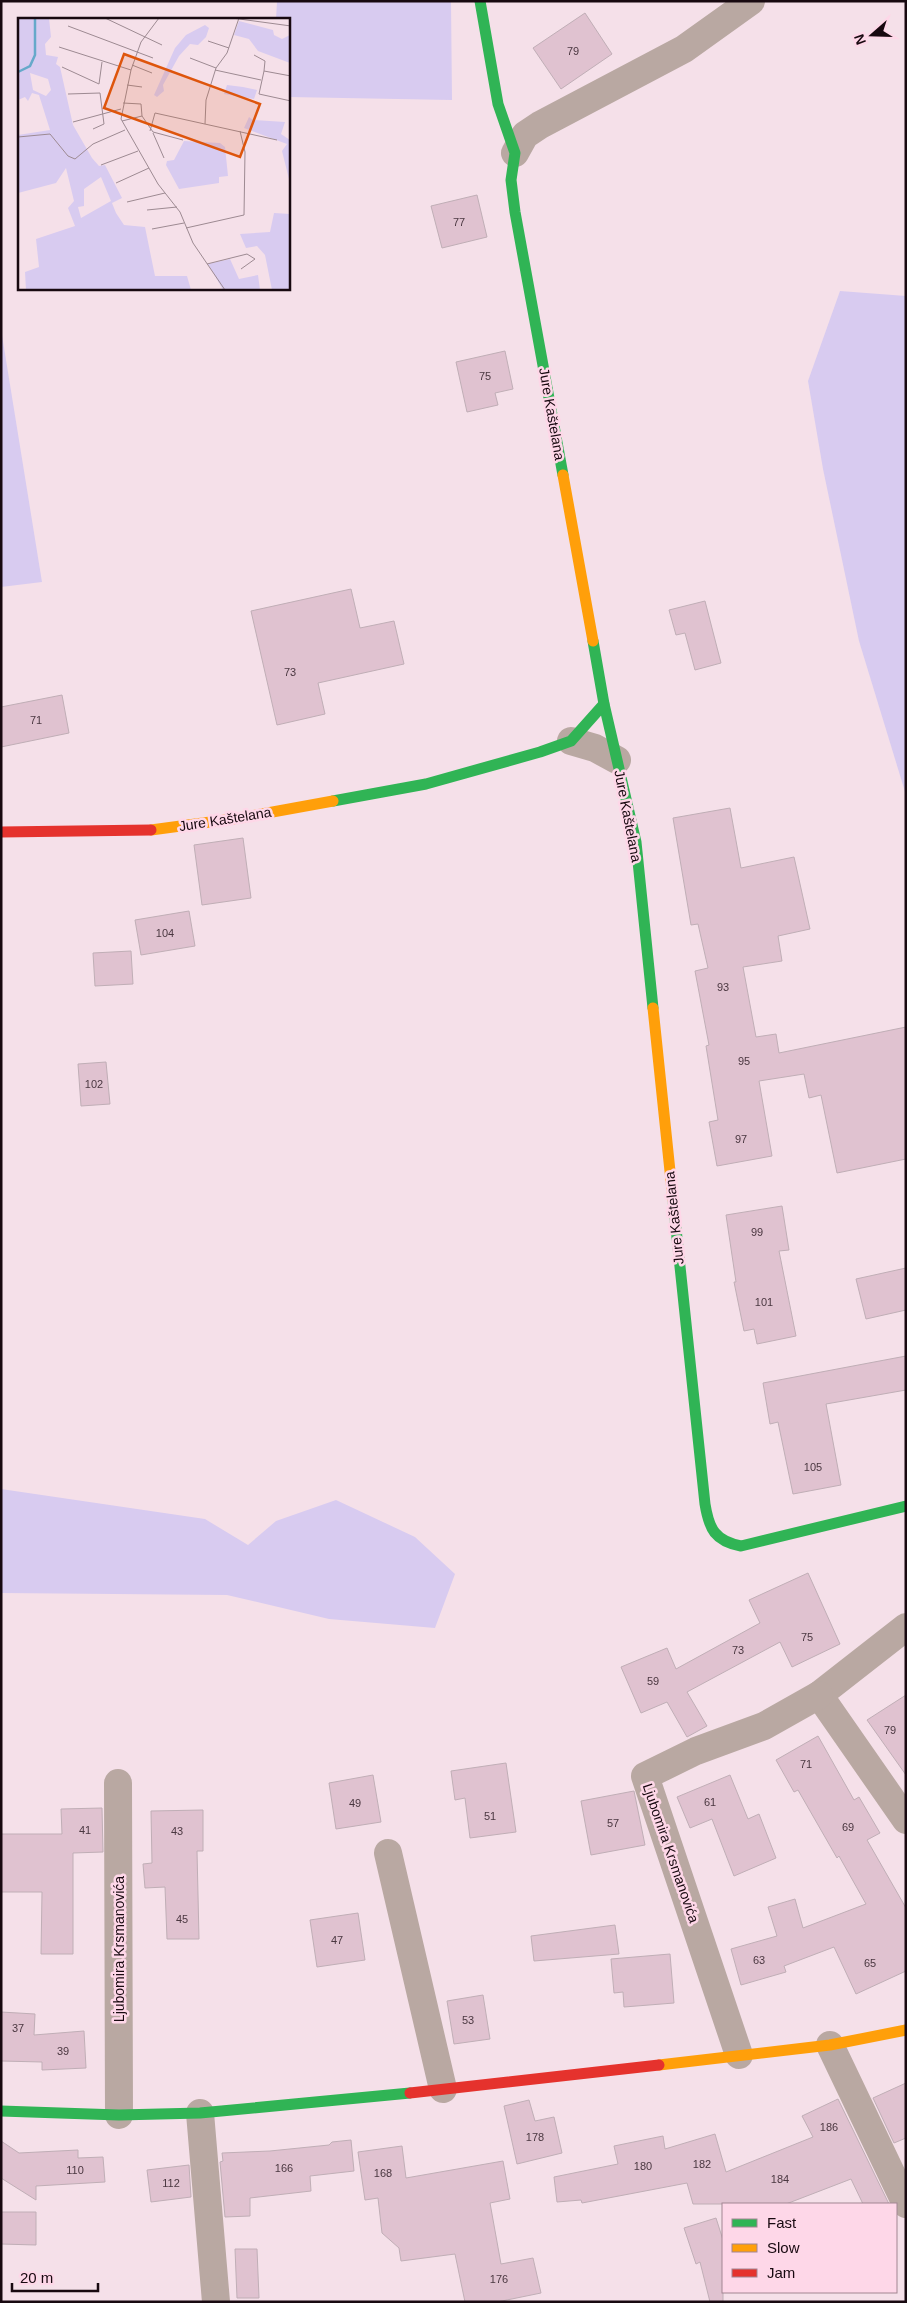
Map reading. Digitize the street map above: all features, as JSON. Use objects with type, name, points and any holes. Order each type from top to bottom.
[{"type":"street","name":"Jure Kaštelana","points":[[480,1],[498,104],[515,152]]},
{"type":"street","name":"Jure Kaštelana","points":[[751,1],[684,49],[540,125],[525,135],[515,152],[511,180],[515,212],[604,704],[636,842],[702,1482],[708,1523],[715,1535],[727,1545],[741,1546],[906,1506]]},
{"type":"street","name":"Jure Kaštelana","points":[[1,832],[151,830],[240,818],[426,784],[540,752],[571,741],[604,704]]},
{"type":"street","points":[[571,741],[595,748],[617,760]]},
{"type":"street","name":"Ljubomira Krsmanovića","points":[[739,2055],[645,1776],[696,1751],[764,1726],[819,1695],[906,1627]]},
{"type":"street","points":[[819,1695],[906,1820]]},
{"type":"street","name":"Ljubomira Krsmanovića","points":[[118,1783],[120,2115]]},
{"type":"street","points":[[388,1853],[443,2089]]},
{"type":"street","points":[[1,2111],[120,2115],[200,2113],[443,2089],[830,2045],[906,2030]]},
{"type":"street","points":[[830,2045],[906,2204]]},
{"type":"street","points":[[200,2113],[216,2302]]},
{"type":"shaded area","points":[[236,1],[451,1],[452,100],[290,97],[290,18],[276,18],[277,2]]},
{"type":"shaded area","points":[[840,291],[906,296],[906,795],[859,641],[823,469],[808,381]]},
{"type":"shaded area","points":[[1,329],[42,582],[1,587]]},
{"type":"shaded area","points":[[1,1489],[205,1519],[248,1545],[276,1521],[336,1500],[415,1537],[455,1574],[435,1628],[329,1619],[227,1595],[1,1593]]},
{"type":"building","points":[[585,13],[612,54],[561,89],[533,48]]},
{"type":"building","points":[[477,195],[487,237],[442,248],[431,206]]},
{"type":"building","points":[[505,351],[513,389],[495,393],[498,405],[467,412],[456,362]]},
{"type":"building","points":[[351,589],[360,628],[394,621],[404,664],[318,683],[325,714],[277,725],[251,611]]},
{"type":"building","points":[[705,601],[721,663],[695,670],[685,633],[676,635],[669,610]]},
{"type":"building","points":[[62,695],[69,733],[1,747],[1,707]]},
{"type":"building","points":[[730,808],[741,868],[794,857],[810,929],[778,936],[782,961],[743,967],[756,1037],[776,1034],[779,1053],[906,1027],[906,1159],[837,1173],[821,1095],[809,1098],[804,1074],[759,1081],[772,1156],[717,1166],[709,1122],[718,1120],[706,1046],[709,1045],[695,971],[708,968],[698,924],[691,925],[673,818]]},
{"type":"building","points":[[243,838],[251,898],[202,905],[194,845]]},
{"type":"building","points":[[189,911],[195,946],[141,955],[135,920]]},
{"type":"building","points":[[131,951],[133,984],[95,986],[93,953]]},
{"type":"building","points":[[106,1062],[110,1104],[81,1106],[78,1064]]},
{"type":"building","points":[[782,1206],[789,1250],[779,1251],[796,1336],[757,1344],[754,1329],[744,1331],[734,1282],[736,1282],[726,1215]]},
{"type":"building","points":[[906,1268],[906,1310],[866,1319],[856,1279]]},
{"type":"building","points":[[906,1356],[906,1390],[826,1404],[841,1485],[793,1494],[778,1422],[770,1424],[763,1383]]},
{"type":"building","points":[[808,1573],[840,1644],[792,1667],[780,1642],[687,1692],[707,1726],[687,1737],[667,1702],[641,1713],[621,1667],[667,1648],[676,1669],[760,1623],[749,1600]]},
{"type":"building","points":[[906,1695],[906,1775],[867,1720]]},
{"type":"building","points":[[818,1736],[854,1800],[859,1797],[880,1833],[867,1840],[906,1908],[906,1971],[856,1994],[834,1947],[784,1966],[786,1972],[741,1985],[731,1949],[777,1936],[768,1907],[795,1899],[803,1928],[866,1904],[798,1790],[794,1792],[776,1760]]},
{"type":"building","points":[[506,1763],[516,1832],[470,1838],[465,1798],[455,1800],[451,1771]]},
{"type":"building","points":[[373,1775],[381,1822],[336,1829],[329,1783]]},
{"type":"building","points":[[730,1775],[748,1819],[759,1814],[776,1858],[734,1876],[712,1819],[690,1828],[677,1797]]},
{"type":"building","points":[[634,1791],[645,1845],[591,1855],[581,1801]]},
{"type":"building","points":[[102,1808],[103,1852],[73,1853],[73,1954],[41,1954],[42,1892],[1,1892],[1,1834],[62,1834],[61,1809]]},
{"type":"building","points":[[203,1810],[203,1851],[197,1851],[199,1939],[167,1939],[165,1887],[145,1888],[143,1864],[152,1863],[151,1811]]},
{"type":"building","points":[[358,1913],[365,1960],[317,1967],[310,1920]]},
{"type":"building","points":[[615,1925],[619,1954],[534,1961],[531,1936]]},
{"type":"building","points":[[670,1954],[674,2003],[624,2007],[623,1992],[614,1993],[611,1959]]},
{"type":"building","points":[[483,1995],[490,2039],[454,2044],[447,2001]]},
{"type":"building","points":[[1,2012],[35,2014],[34,2035],[84,2031],[86,2068],[42,2070],[42,2062],[1,2061]]},
{"type":"building","points":[[906,2083],[906,2138],[894,2143],[873,2098]]},
{"type":"building","points":[[838,2099],[889,2203],[863,2203],[851,2179],[789,2203],[693,2204],[687,2183],[582,2203],[581,2200],[557,2202],[554,2177],[618,2164],[614,2146],[663,2136],[665,2149],[715,2134],[726,2172],[813,2137],[802,2116]]},
{"type":"building","points":[[529,2100],[535,2121],[554,2117],[562,2153],[517,2164],[504,2106]]},
{"type":"building","points":[[351,2140],[354,2171],[310,2176],[311,2191],[250,2198],[250,2216],[225,2217],[220,2162],[223,2161],[222,2153],[270,2151],[329,2145],[332,2142]]},
{"type":"building","points":[[1,2141],[19,2153],[78,2150],[78,2158],[103,2157],[105,2182],[36,2186],[36,2200],[1,2178]]},
{"type":"building","points":[[402,2146],[406,2178],[503,2161],[510,2199],[490,2203],[501,2264],[533,2258],[541,2293],[497,2302],[465,2302],[455,2254],[401,2261],[399,2248],[382,2233],[378,2198],[365,2200],[358,2152]]},
{"type":"building","points":[[189,2165],[191,2197],[151,2202],[147,2170]]},
{"type":"building","points":[[1,2212],[36,2212],[36,2245],[1,2244]]},
{"type":"building","points":[[716,2218],[722,2237],[723,2302],[710,2302],[700,2262],[696,2264],[684,2228]]},
{"type":"building","points":[[235,2249],[257,2249],[259,2298],[237,2298]]},
{"type":"traffic: fast","points":[[480,1],[498,104],[515,153],[511,180],[515,212],[563,475]]},
{"type":"traffic: fast","points":[[593,641],[604,704],[636,842],[653,1008]]},
{"type":"traffic: fast","points":[[333,801],[426,784],[540,752],[571,741],[604,704]]},
{"type":"traffic: fast","points":[[673,1200],[705,1504],[711,1527],[725,1541],[741,1546],[906,1506]]},
{"type":"traffic: fast","points":[[1,2111],[119,2115],[200,2113],[410,2093]]},
{"type":"traffic: slow","points":[[563,475],[593,641]]},
{"type":"traffic: slow","points":[[151,830],[240,818],[333,801]]},
{"type":"traffic: slow","points":[[653,1008],[673,1200]]},
{"type":"traffic: slow","points":[[659,2065],[830,2045],[906,2030]]},
{"type":"traffic: jam","points":[[1,832],[151,830]]},
{"type":"traffic: jam","points":[[410,2093],[659,2065]]}]
